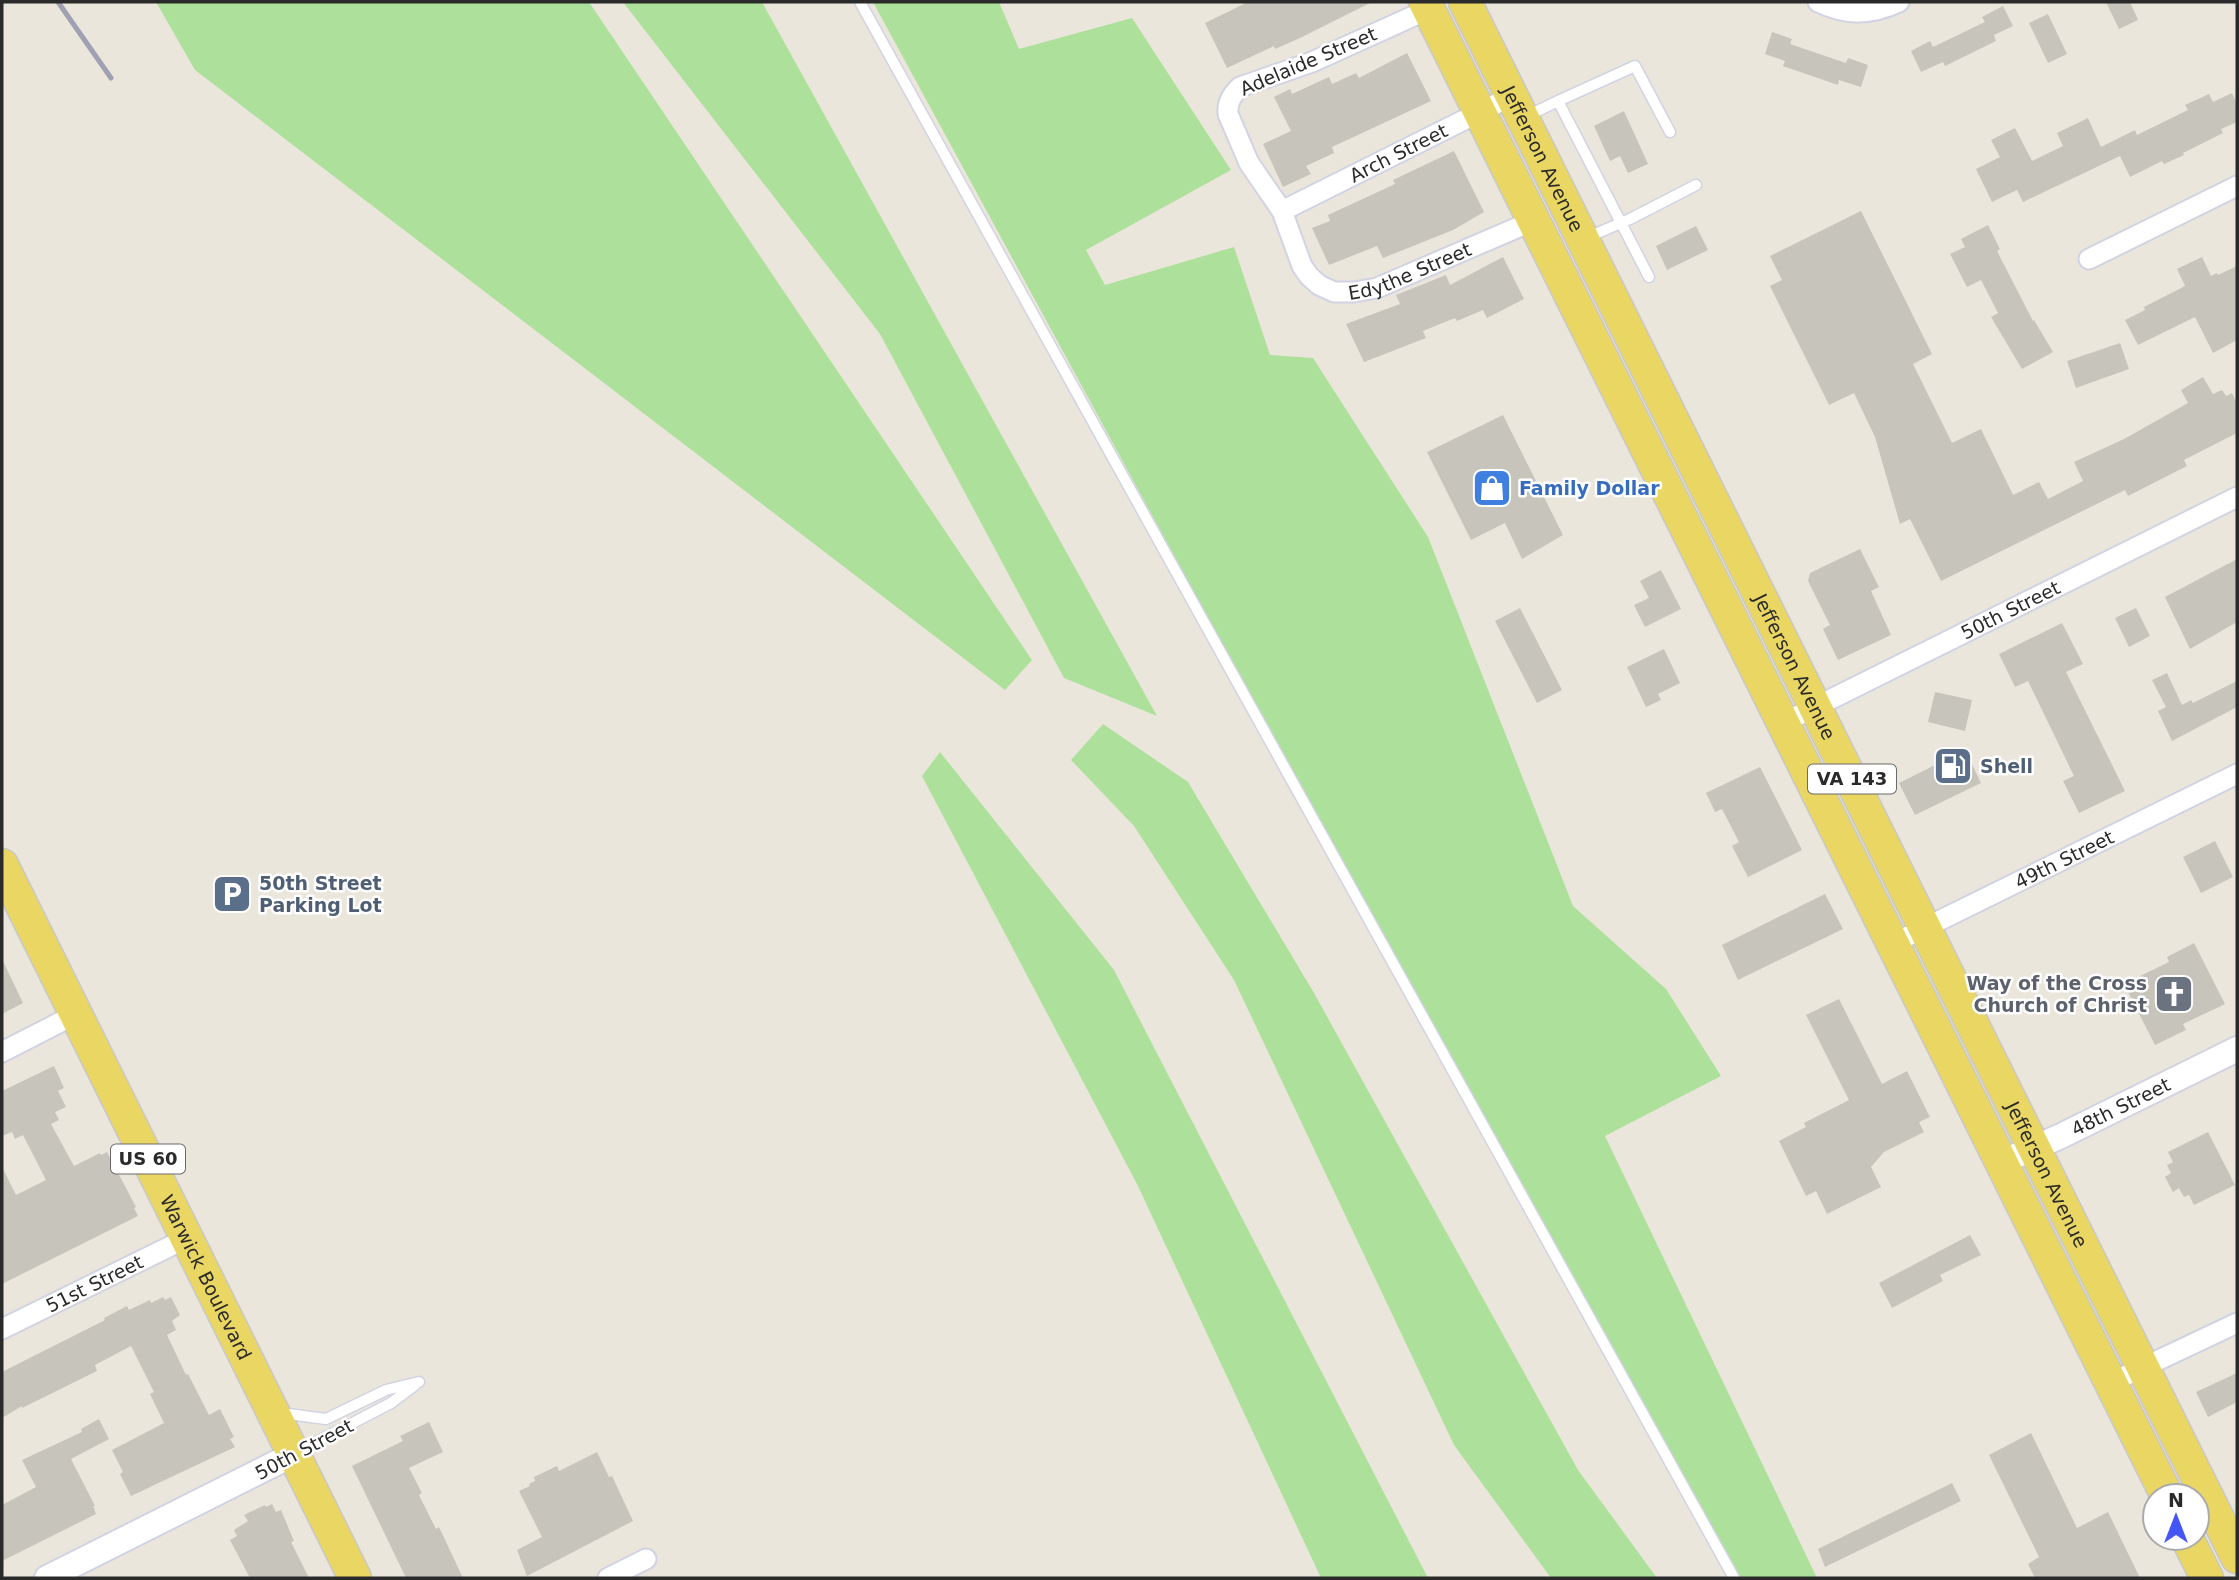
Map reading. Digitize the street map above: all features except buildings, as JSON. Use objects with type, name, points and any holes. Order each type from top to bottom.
[{"type":"main road","name":"Jefferson Avenue","points":[[1465,2],[1582,239],[1615,343],[1783,723],[2160,1482]]},
{"type":"main road","name":"Jefferson Avenue","points":[[1427,5],[1535,220],[1615,343],[1815,706],[2237,1558]]},
{"type":"main road","name":"Warwick Boulevard","points":[[2,865],[355,1578]]},
{"type":"main road","points":[[2194,1552],[2207,1578]]},
{"type":"street","points":[[1824,5],[1846,13],[1861,14],[1882,10],[1899,2]]},
{"type":"street","name":"Adelaide Street","points":[[1283,211],[1249,163],[1228,114],[1232,95],[1240,87],[1312,62],[1427,5]]},
{"type":"street","name":"Arch Street","points":[[1283,211],[1480,112],[1517,107]]},
{"type":"street","points":[[2089,259],[2237,186]]},
{"type":"street","name":"Edythe Street","points":[[1283,211],[1302,266],[1319,285],[1334,292],[1377,288],[1535,220]]},
{"type":"street","name":"50th Street","points":[[1783,723],[2237,497]]},
{"type":"street","name":"49th Street","points":[[1892,944],[2237,774]]},
{"type":"street","points":[[2,1052],[76,1014]]},
{"type":"street","name":"48th Street","points":[[2002,1162],[2237,1049]]},
{"type":"street","name":"51st Street","points":[[2,1329],[187,1238]]},
{"type":"street","points":[[2110,1383],[2237,1323]]},
{"type":"street","name":"50th Street","points":[[47,1578],[294,1454]]},
{"type":"street","points":[[608,1578],[646,1559]]},
{"type":"lane","points":[[860,2],[1734,1578]]},
{"type":"lane","points":[[1517,107],[1558,102],[1635,66],[1670,132]]},
{"type":"lane","points":[[1558,102],[1649,277]]},
{"type":"lane","points":[[1582,239],[1621,223],[1696,185]]},
{"type":"lane","name":"50th Street","points":[[273,1411],[326,1419],[386,1390],[419,1382],[391,1403],[294,1454]]},
{"type":"green space","points":[[156,2],[589,2],[1032,660],[1005,690],[195,70]]},
{"type":"green space","points":[[623,2],[762,2],[1157,716],[1064,678],[880,334]]},
{"type":"green space","points":[[873,2],[999,2],[1019,49],[1132,18],[1231,170],[1086,250],[1105,285],[1234,247],[1270,355],[1313,358],[1428,537],[1573,906],[1666,989],[1721,1076],[1605,1136],[1817,1578],[1730,1578]]},
{"type":"green space","points":[[1103,724],[1188,782],[1314,993],[1578,1470],[1657,1578],[1551,1578],[1454,1445],[1234,980],[1134,826],[1071,760]]},
{"type":"green space","points":[[940,752],[1114,970],[1428,1578],[1321,1578],[1137,1184],[922,776]]},
{"type":"railway","points":[[58,2],[111,78]]},
{"type":"place","name":"Family Dollar","points":[[1492,488]]},
{"type":"place","name":"Shell","points":[[1953,766]]},
{"type":"place","name":"50th Street Parking Lot","points":[[232,894]]},
{"type":"place","name":"Way of the Cross Church of Christ","points":[[2174,994]]}]
